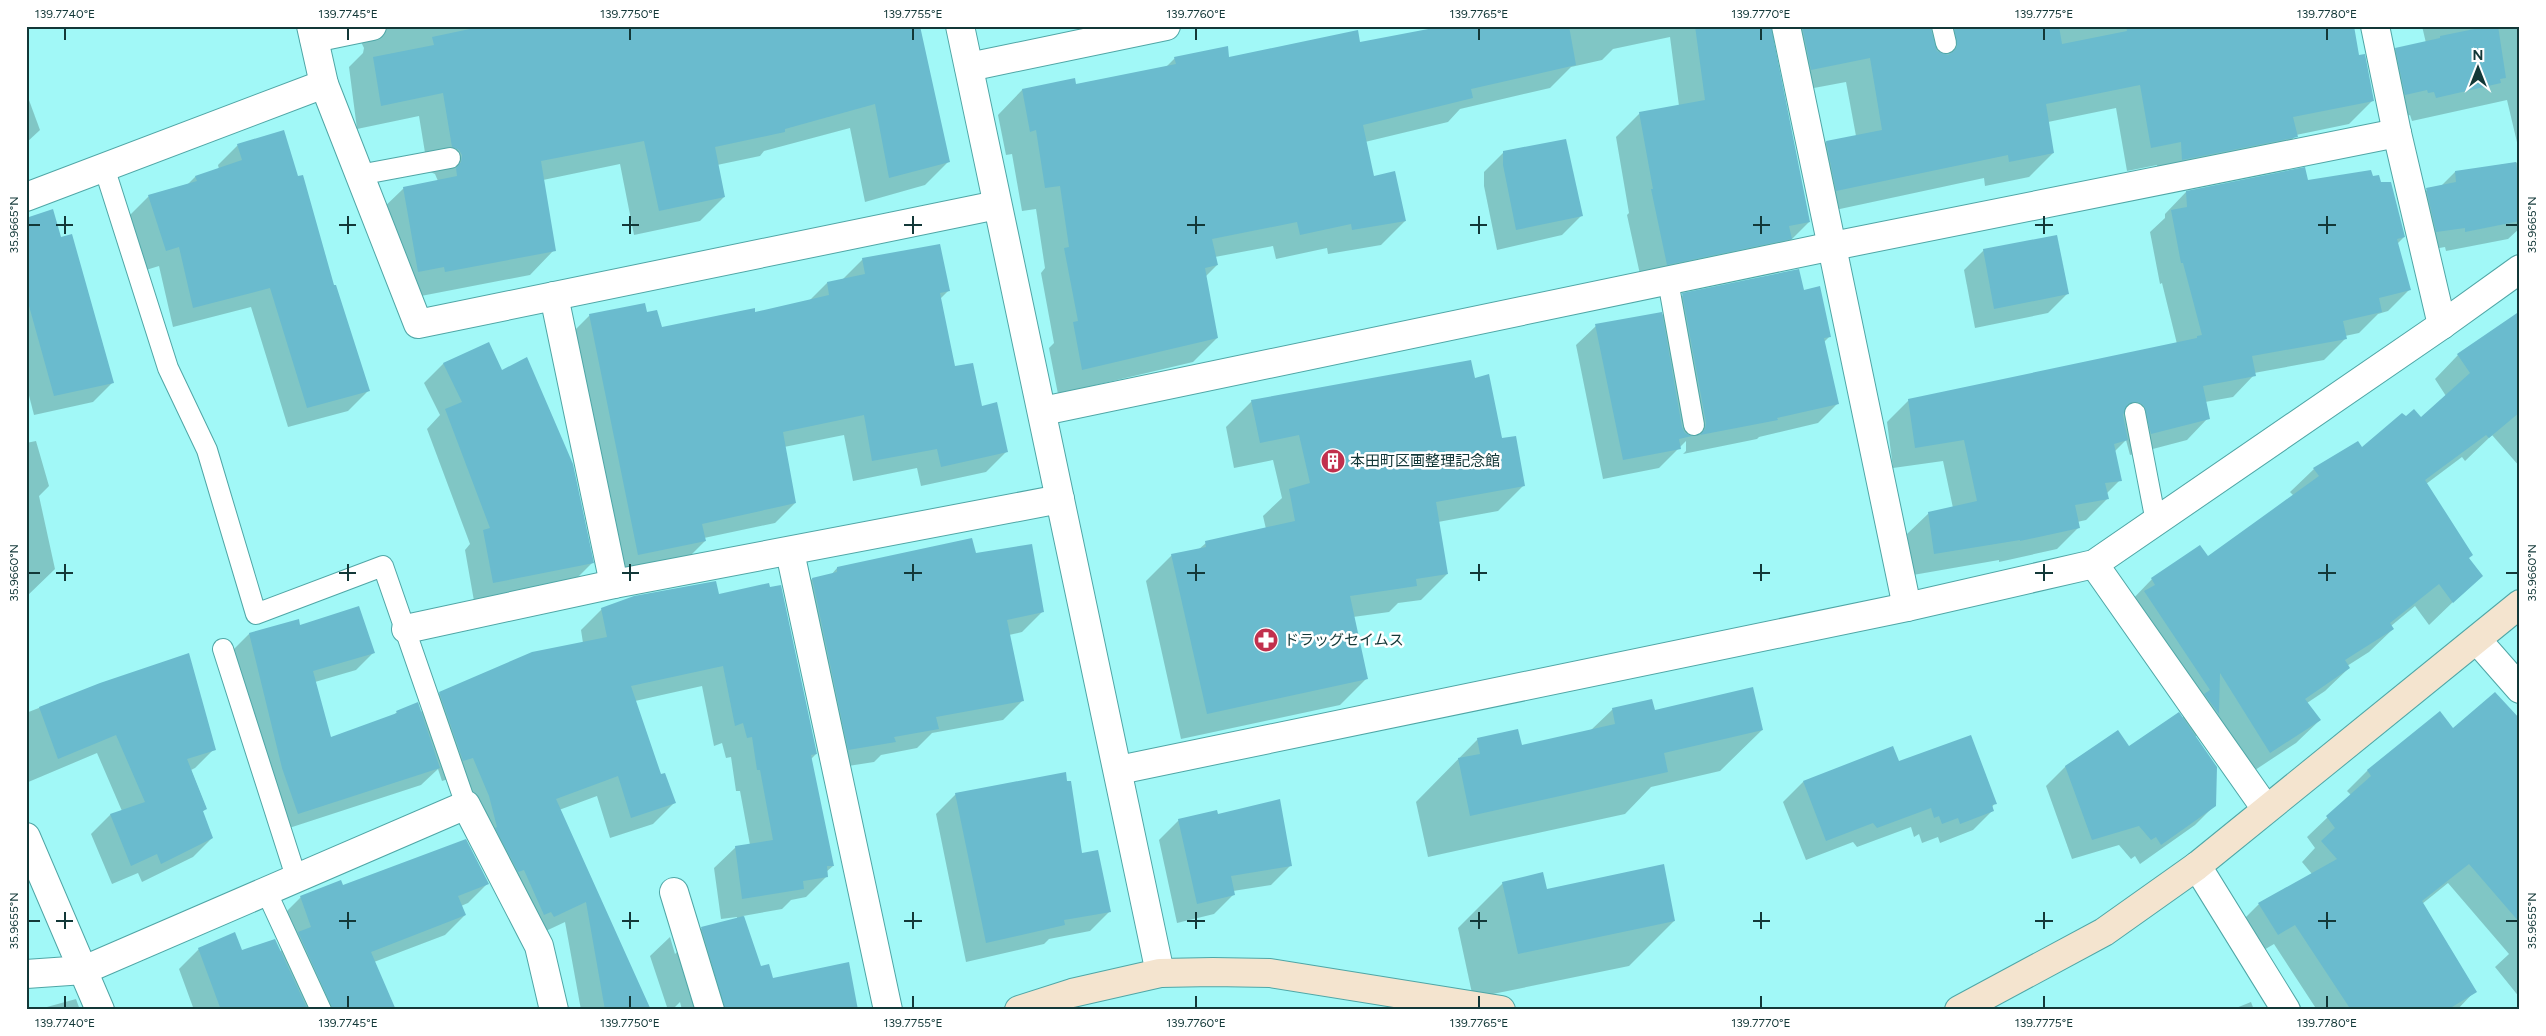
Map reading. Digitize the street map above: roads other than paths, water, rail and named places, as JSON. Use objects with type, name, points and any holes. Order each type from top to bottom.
[{"type":"street","points":[[372,26],[312,32],[324,84],[418,324],[997,205]]},
{"type":"street","points":[[960,26],[1119,770],[1160,973]]},
{"type":"street","points":[[969,67],[1166,26]]},
{"type":"street","points":[[1786,26],[1907,607]]},
{"type":"street","points":[[2375,26],[2397,133],[2442,325]]},
{"type":"street","points":[[26,197],[324,84]]},
{"type":"street","points":[[1043,411],[1833,246],[2397,133]]},
{"type":"street","points":[[1119,770],[1907,607],[2094,564],[2442,325],[2520,269]]},
{"type":"street","points":[[554,296],[614,584]]},
{"type":"street","points":[[406,629],[614,584],[790,552],[1060,499]]},
{"type":"street","points":[[790,552],[888,1010]]},
{"type":"street","points":[[2094,564],[2266,809]]},
{"type":"street","points":[[1959,1010],[2104,932],[2197,866],[2520,604]]},
{"type":"street","points":[[2477,640],[2520,690]]},
{"type":"street","points":[[26,974],[84,970],[267,893],[466,805],[539,946],[554,1010]]},
{"type":"street","points":[[26,837],[100,1010]]},
{"type":"street","points":[[2197,866],[2286,1010]]},
{"type":"street","points":[[674,892],[710,1010]]},
{"type":"street","points":[[1019,1010],[1072,993],[1160,973],[1270,974],[1501,1010]]},
{"type":"lane","points":[[359,176],[450,158]]},
{"type":"lane","points":[[104,167],[168,368],[207,450],[256,614],[383,566],[466,805]]},
{"type":"lane","points":[[1668,280],[1694,424]]},
{"type":"lane","points":[[2135,413],[2156,522]]},
{"type":"lane","points":[[223,649],[297,880]]},
{"type":"lane","points":[[267,893],[321,1010]]},
{"type":"place","name":"本田町区画整理記念館","points":[[1333,461]]},
{"type":"place","name":"ドラッグセイムス","points":[[1266,640]]}]
